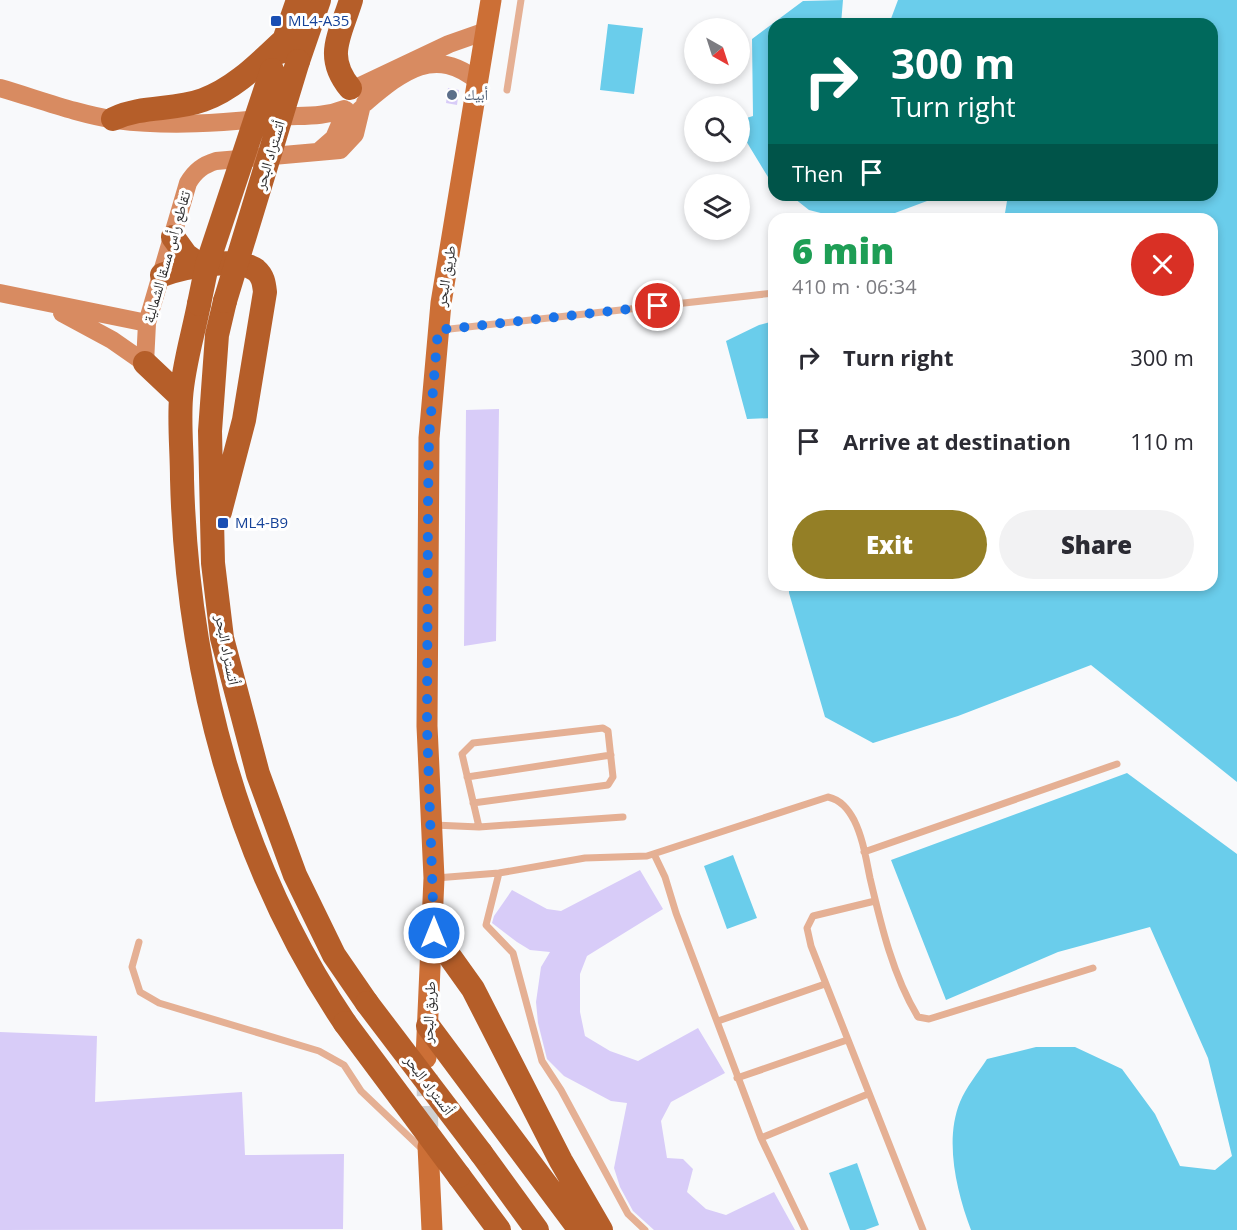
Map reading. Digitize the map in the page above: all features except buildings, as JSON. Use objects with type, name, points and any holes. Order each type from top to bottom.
[{"type":"highway","name":"أتستراد البحر","points":[[298,0],[272,70],[207,265],[181,397],[188,584],[201,672],[224,765],[268,880],[311,968],[345,1023],[499,1230]]},
{"type":"highway","name":"أتستراد البحر","points":[[319,0],[225,301],[217,335],[212,401],[212,540],[222,638],[258,774],[295,875],[334,956],[537,1230]]},
{"type":"highway","points":[[351,0],[335,60],[338,72],[352,100]]},
{"type":"highway","points":[[113,119],[132,110],[202,100],[238,81],[285,39]]},
{"type":"highway","points":[[173,237],[186,255],[200,265]]},
{"type":"highway","points":[[162,275],[200,265],[248,266],[258,271],[264,280],[266,292],[244,420],[212,540]]},
{"type":"highway","points":[[145,363],[181,397]]},
{"type":"highway","points":[[434,933],[473,989],[561,1161],[601,1230]]},
{"type":"highway","points":[[428,1026],[580,1230]]},
{"type":"main road","name":"طريق البحر","points":[[426,1058],[434,933],[434,878],[427,726],[429,438],[441,303],[491,0]]},
{"type":"main road","points":[[429,1151],[432,1230]]},
{"type":"street","points":[[352,100],[449,44],[486,31]]},
{"type":"street","points":[[0,88],[113,119],[162,124],[210,124],[302,114],[352,100],[434,63],[454,65],[479,82]]},
{"type":"street","name":"تقاطع رأس مسقا الشمالية","points":[[145,363],[147,323],[188,183],[200,168],[216,161],[318,152],[334,138],[352,100]]},
{"type":"street","points":[[0,293],[147,323]]},
{"type":"street","points":[[40,303],[77,320],[145,363]]},
{"type":"lane","points":[[507,90],[521,0]]},
{"type":"lane","points":[[438,330],[768,294]]},
{"type":"lane","points":[[473,803],[608,785],[613,777],[608,731],[603,728],[474,743],[462,754],[473,803],[479,827]]},
{"type":"lane","points":[[467,777],[611,755]]},
{"type":"lane","points":[[864,852],[1117,764]]},
{"type":"lane","points":[[434,878],[499,873],[585,858],[654,854],[828,797],[838,799],[854,819],[882,928],[905,993],[918,1017],[929,1019],[1093,968]]},
{"type":"lane","points":[[432,825],[479,827],[623,817]]},
{"type":"lane","points":[[654,854],[665,877],[676,913],[760,1138],[805,1230]]},
{"type":"lane","points":[[499,873],[486,925],[513,953],[542,1062],[561,1090],[628,1214],[645,1230]]},
{"type":"lane","points":[[875,901],[813,916],[807,928],[825,984],[923,1230]]},
{"type":"lane","points":[[140,942],[132,967],[141,992],[159,1003],[320,1051],[344,1065],[361,1091],[429,1151]]},
{"type":"lane","points":[[718,1021],[825,984]]},
{"type":"lane","points":[[737,1078],[847,1040]]},
{"type":"lane","points":[[760,1138],[868,1094]]},
{"type":"water","points":[[843,0],[842,18],[780,18],[803,1]]},
{"type":"water","points":[[898,0],[1237,0],[1237,782],[1091,665],[958,716],[873,743],[825,717],[789,591],[1218,591],[1218,213],[1005,213],[1007,201],[1218,201],[1218,18],[891,18]]},
{"type":"water","points":[[608,24],[643,28],[634,94],[600,90]]},
{"type":"water","points":[[768,27],[768,177],[750,147],[750,117],[753,116],[752,39]]},
{"type":"water","points":[[798,201],[927,201],[895,213],[821,213],[809,210]]},
{"type":"water","points":[[768,323],[768,418],[747,419],[726,341]]},
{"type":"water","points":[[1127,773],[1237,854],[1237,1230],[971,1230],[957,1184],[953,1133],[960,1102],[987,1059],[1036,1047],[1075,1047],[1122,1069],[1155,1114],[1180,1166],[1215,1170],[1232,1156],[1208,1058],[1150,927],[1058,952],[946,1000],[891,860]]},
{"type":"water","points":[[733,855],[757,918],[727,929],[704,866]]},
{"type":"water","points":[[857,1163],[879,1225],[865,1230],[850,1230],[829,1173]]},
{"type":"tunnel","points":[[427,1075],[428,1143]]},
{"type":"place","name":"ML4-A35","points":[[276,21]]},
{"type":"place","name":"أبيك","points":[[452,95]]},
{"type":"place","name":"ML4-B9","points":[[223,523]]},
{"type":"route","points":[[434,933],[434,878],[427,726],[428,501],[429,438],[438,330],[504,325],[658,306]]}]
